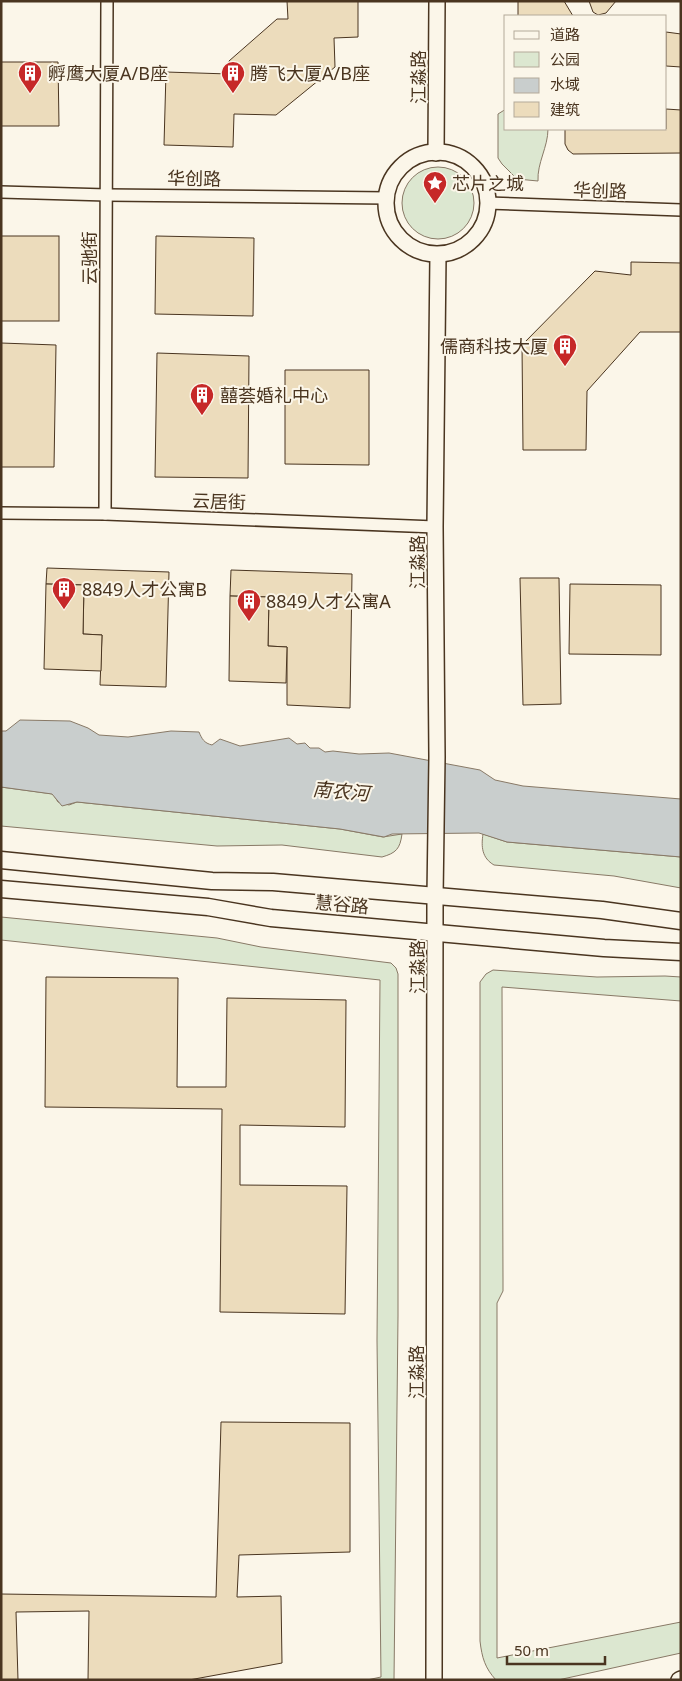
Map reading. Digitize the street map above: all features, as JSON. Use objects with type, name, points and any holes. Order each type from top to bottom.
[{"type":"main road","name":"慧谷路","points":[[1,860],[212,881],[273,882],[602,910],[681,920]]},
{"type":"main road","name":"慧谷路","points":[[1,889],[208,906],[271,918],[604,948],[681,952]]},
{"type":"street","name":"云驰街","points":[[105,514],[107,1]]},
{"type":"street","name":"江淼路","points":[[436,153],[437,1]]},
{"type":"street","points":[[436,153],[448,154],[463,160],[476,170],[484,184],[488,203],[487,215],[481,230],[470,242],[455,251],[438,255],[420,252],[405,243],[393,230],[387,213],[387,198],[392,179],[403,165],[417,156],[436,153]]},
{"type":"street","name":"华创路","points":[[1,192],[387,198]]},
{"type":"street","name":"华创路","points":[[488,203],[681,210]]},
{"type":"street","name":"江淼路","points":[[434,1680],[436,932],[434,897],[438,757],[435,526],[438,255]]},
{"type":"street","name":"云居街","points":[[1,513],[105,514],[435,526]]},
{"type":"green space","points":[[504,110],[504,130],[548,130],[539,168],[538,181],[517,179],[498,158],[498,114]]},
{"type":"green space","points":[[438,167],[458,173],[468,183],[474,203],[468,223],[458,233],[438,239],[418,233],[408,223],[402,203],[408,183],[418,173]]},
{"type":"green space","points":[[1,787],[53,794],[58,802],[69,805],[77,802],[340,829],[383,837],[402,834],[396,850],[382,857],[282,845],[217,846],[1,826]]},
{"type":"green space","points":[[483,834],[507,842],[681,857],[681,888],[614,876],[494,865],[483,852]]},
{"type":"green space","points":[[1,917],[217,938],[261,947],[391,963],[396,968],[398,974],[398,1316],[394,1680],[367,1680],[381,1677],[377,1340],[380,980],[1,940]]},
{"type":"green space","points":[[493,970],[597,977],[681,977],[681,1001],[502,987],[503,1291],[497,1303],[497,1658],[681,1622],[681,1653],[558,1680],[496,1680],[485,1662],[480,1641],[480,982],[486,974]]},
{"type":"water","name":"南农河","points":[[20,720],[70,721],[88,728],[99,735],[128,737],[171,731],[199,732],[207,743],[212,745],[220,739],[240,746],[289,738],[297,744],[305,743],[310,748],[319,748],[325,752],[389,753],[480,770],[495,780],[523,786],[681,799],[681,857],[507,842],[479,833],[392,834],[384,837],[340,829],[77,802],[62,806],[52,794],[1,787],[1,731],[6,731]]},
{"type":"building","name":"腾飞大厦A/B座","points":[[287,1],[358,1],[358,37],[334,38],[335,67],[276,115],[234,114],[233,147],[164,145],[166,72],[229,74],[229,61],[277,19],[288,19]]},
{"type":"building","points":[[518,1],[564,1],[572,15],[518,15]]},
{"type":"building","points":[[589,1],[616,1],[606,13],[598,15],[593,12]]},
{"type":"building","points":[[667,32],[681,34],[681,67],[667,66]]},
{"type":"building","name":"孵鹰大厦A/B座","points":[[1,62],[58,62],[59,126],[1,126]]},
{"type":"building","points":[[667,109],[681,110],[681,153],[573,154],[565,144],[565,130],[667,130]]},
{"type":"building","points":[[1,236],[59,236],[59,321],[1,321]]},
{"type":"building","points":[[156,236],[254,238],[253,316],[155,314]]},
{"type":"building","name":"儒商科技大厦","points":[[631,262],[681,263],[681,332],[640,332],[587,391],[586,450],[523,450],[522,345],[595,271],[631,275]]},
{"type":"building","points":[[1,343],[56,345],[54,467],[1,467]]},
{"type":"building","name":"囍荟婚礼中心","points":[[157,353],[249,356],[248,478],[155,477]]},
{"type":"building","points":[[285,370],[369,370],[369,465],[285,464]]},
{"type":"building","points":[[47,568],[169,572],[166,687],[100,685],[102,635],[83,634],[84,585],[46,584]]},
{"type":"building","points":[[231,570],[352,574],[350,708],[287,705],[287,647],[268,646],[269,597],[230,596]]},
{"type":"building","points":[[520,578],[559,578],[561,704],[523,705]]},
{"type":"building","name":"8849人才公寓B","points":[[46,584],[84,585],[83,634],[102,635],[101,671],[44,669]]},
{"type":"building","points":[[570,584],[661,585],[661,655],[569,654]]},
{"type":"building","name":"8849人才公寓A","points":[[230,596],[269,597],[268,646],[287,647],[286,683],[229,681]]},
{"type":"building","points":[[46,977],[178,978],[177,1087],[226,1087],[227,998],[346,1000],[345,1127],[240,1125],[240,1185],[347,1186],[345,1314],[220,1312],[222,1109],[45,1107]]},
{"type":"building","points":[[221,1422],[350,1423],[350,1552],[239,1555],[237,1597],[281,1596],[282,1663],[189,1680],[88,1680],[89,1611],[16,1612],[18,1680],[1,1680],[1,1594],[216,1597]]},
{"type":"place","name":"孵鹰大厦A/B座","points":[[30,94]]},
{"type":"place","name":"腾飞大厦A/B座","points":[[233,94]]},
{"type":"place","name":"芯片之城","points":[[435,204]]},
{"type":"place","name":"儒商科技大厦","points":[[565,367]]},
{"type":"place","name":"囍荟婚礼中心","points":[[202,416]]},
{"type":"place","name":"8849人才公寓B","points":[[64,610]]},
{"type":"place","name":"8849人才公寓A","points":[[249,622]]}]
